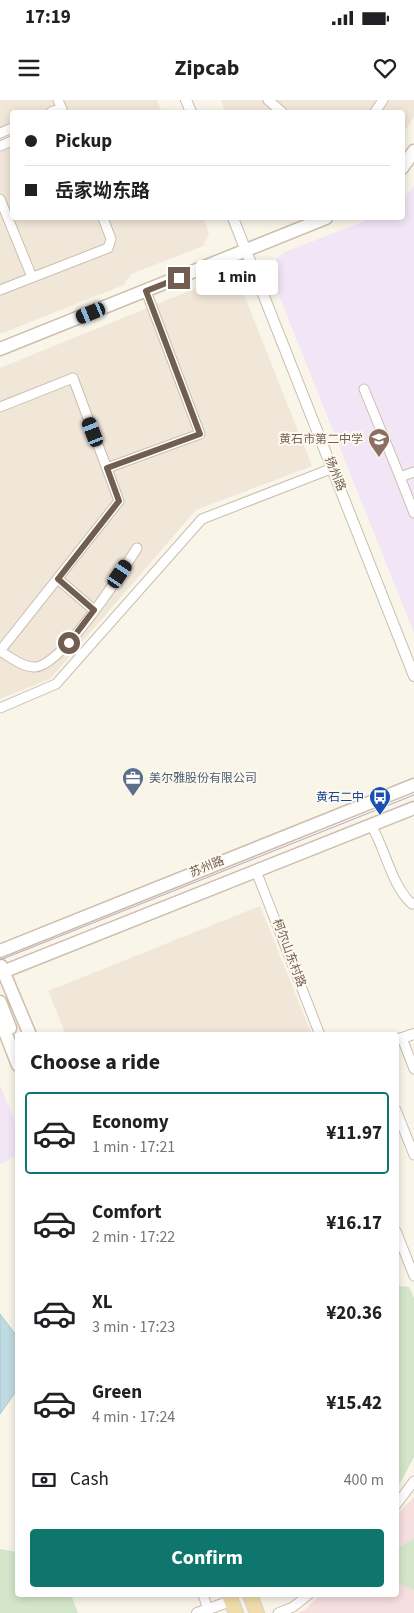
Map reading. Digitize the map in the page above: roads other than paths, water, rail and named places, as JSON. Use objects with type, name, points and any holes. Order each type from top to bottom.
[{"type":"main road","points":[[405,164],[414,151]]},
{"type":"main road","points":[[0,349],[321,220]]},
{"type":"main road","name":"苏州路","points":[[0,951],[414,785]]},
{"type":"main road","name":"苏州路","points":[[1,972],[414,808]]},
{"type":"main road","points":[[1,972],[23,1032]]},
{"type":"main road","points":[[1,972],[29,1032]]},
{"type":"main road","points":[[0,1002],[15,1039]]},
{"type":"main road","points":[[0,1019],[15,1057]]},
{"type":"main road","points":[[251,1597],[257,1613]]},
{"type":"street","points":[[268,100],[280,110]]},
{"type":"street","points":[[0,199],[32,277]]},
{"type":"street","points":[[0,290],[108,248],[111,239],[104,220]]},
{"type":"street","name":"扬州路","points":[[235,220],[414,676]]},
{"type":"street","points":[[107,468],[200,434],[146,291]]},
{"type":"street","points":[[0,407],[73,378],[119,501],[0,651],[21,664],[35,667],[49,662],[69,643],[137,548]]},
{"type":"street","points":[[364,389],[414,514]]},
{"type":"street","points":[[0,708],[56,684],[202,519],[333,468]]},
{"type":"street","points":[[400,478],[414,472]]},
{"type":"street","points":[[58,579],[94,610]]},
{"type":"street","points":[[372,825],[402,895],[412,904],[414,903]]},
{"type":"street","name":"柯尔山东村路","points":[[256,871],[319,1032]]},
{"type":"street","points":[[414,1034],[399,1039],[414,1069]]},
{"type":"street","points":[[399,1118],[414,1155]]},
{"type":"street","points":[[399,1238],[414,1276]]},
{"type":"street","points":[[399,1501],[414,1481]]},
{"type":"street","points":[[204,1597],[208,1609]]},
{"type":"street","points":[[278,1613],[293,1607],[306,1597]]},
{"type":"street","points":[[197,1613],[232,1603]]},
{"type":"water","points":[[0,1314],[15,1334],[15,1393],[0,1414]]},
{"type":"tram line","points":[[0,960],[414,795]]},
{"type":"place","name":"黄石市第二中学","points":[[379,458]]},
{"type":"place","name":"美尔雅股份有限公司","points":[[133,797]]},
{"type":"place","name":"黄石二中","points":[[380,816]]}]
